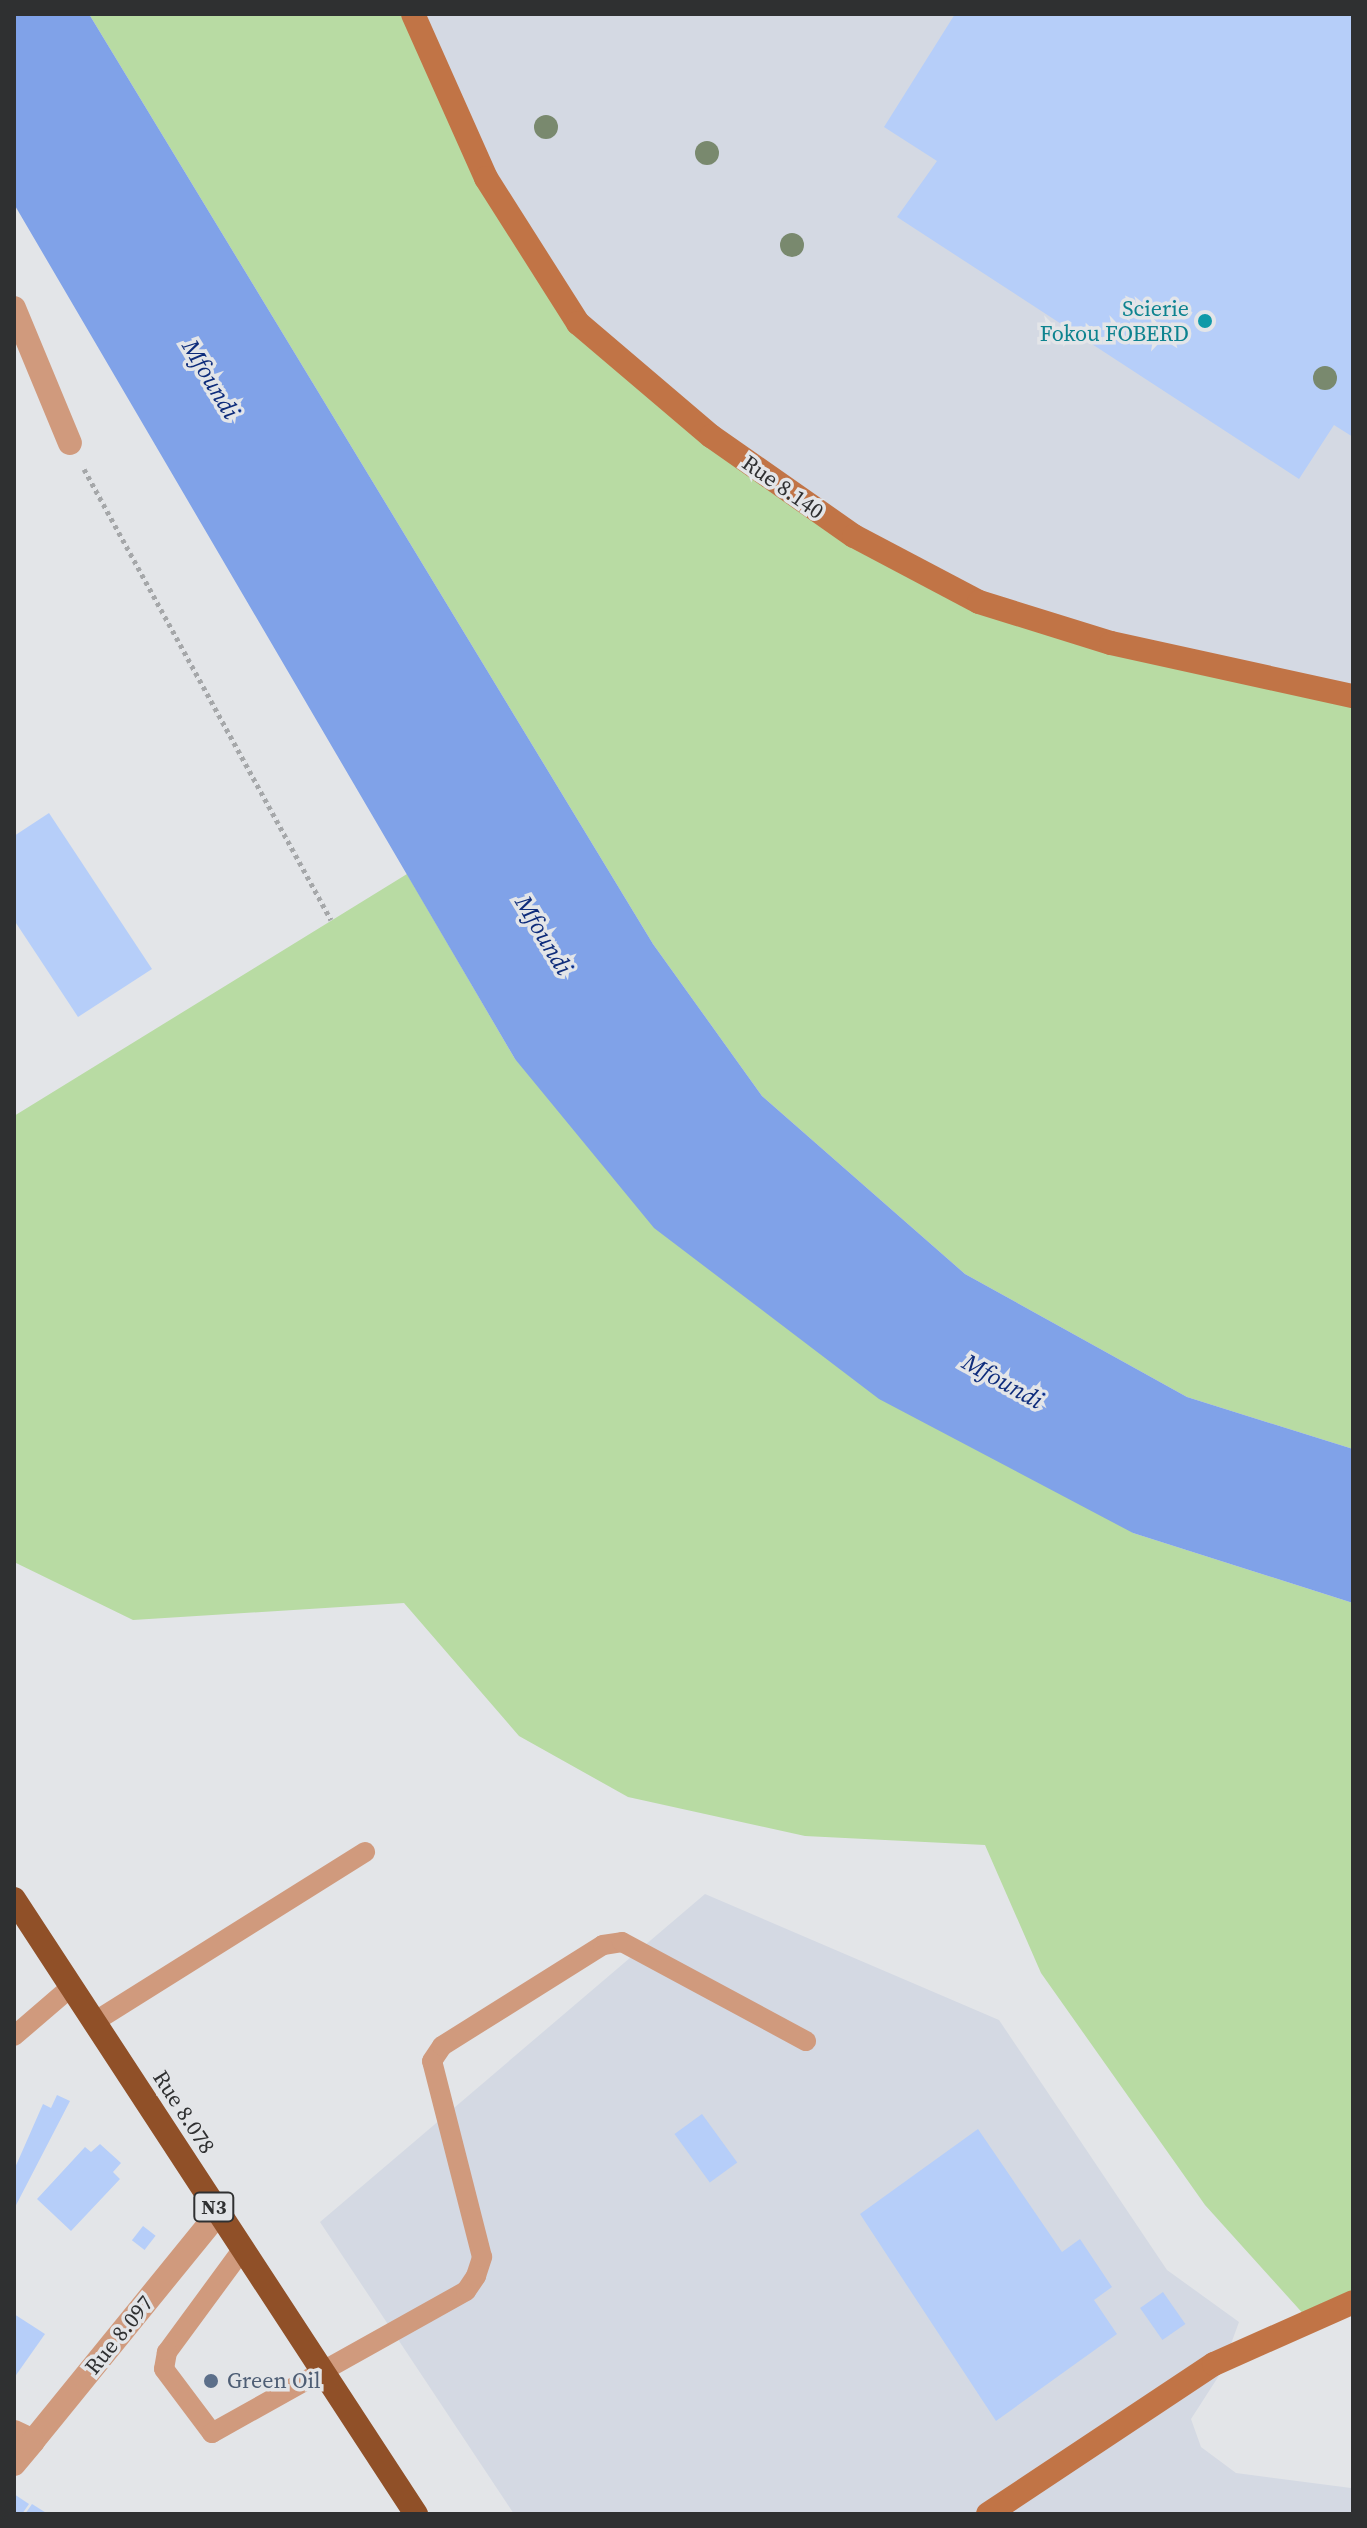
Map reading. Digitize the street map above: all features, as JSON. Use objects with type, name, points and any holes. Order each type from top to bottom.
[{"type":"highway","name":"Rue 8.078","points":[[14,1899],[416,2514]]},
{"type":"main road","name":"Rue 8.140","points":[[413,14],[486,178],[578,323],[711,436],[854,536],[979,602],[1111,643],[1353,696]]},
{"type":"main road","points":[[988,2514],[1214,2364],[1353,2302]]},
{"type":"street","points":[[14,308],[70,443]]},
{"type":"street","name":"Rue 8.097","points":[[14,2464],[23,2436],[218,2213]]},
{"type":"lane","points":[[94,2022],[365,1852]]},
{"type":"lane","points":[[242,2250],[167,2352],[164,2369],[200,2426],[212,2433],[324,2375],[466,2291],[476,2276],[482,2257],[432,2061],[442,2046],[603,1945],[622,1942],[806,2041]]},
{"type":"lane","points":[[14,2036],[71,1987]]},
{"type":"path","points":[[70,443],[331,920]]},
{"type":"shaded area","points":[[413,14],[1353,14],[1353,696],[979,602],[854,536],[578,323],[486,178]]},
{"type":"shaded area","points":[[705,1894],[999,2020],[1167,2270],[1239,2322],[1220,2374],[1191,2419],[1201,2447],[1236,2473],[1351,2488],[1353,2514],[514,2514],[320,2222]]},
{"type":"green space","points":[[89,14],[413,14],[486,178],[578,323],[711,436],[979,602],[1353,696],[1353,1449],[1187,1397],[965,1274],[762,1096],[653,944]]},
{"type":"green space","points":[[407,874],[515,1059],[1133,1533],[1353,1603],[1353,2302],[1307,2318],[1205,2205],[1041,1973],[985,1845],[805,1836],[628,1797],[519,1736],[404,1603],[133,1620],[14,1562],[14,1116]]},
{"type":"water","name":"Mfoundi","points":[[14,14],[89,14],[653,944],[762,1096],[965,1274],[1187,1397],[1353,1449],[1353,1603],[1133,1533],[879,1399],[654,1228],[515,1059],[14,204]]},
{"type":"building","name":"Scierie Fokou FOBERD","points":[[955,14],[1353,14],[1353,437],[1334,425],[1299,479],[897,217],[937,161],[884,127]]},
{"type":"building","points":[[49,813],[152,969],[78,1017],[14,920],[14,836]]},
{"type":"building","points":[[57,2095],[70,2101],[14,2209],[14,2170],[43,2104],[51,2108]]},
{"type":"building","points":[[702,2114],[737,2163],[710,2183],[674,2134]]},
{"type":"building","points":[[978,2129],[1062,2252],[1080,2239],[1112,2287],[1094,2300],[1117,2334],[996,2421],[860,2214]]},
{"type":"building","points":[[100,2144],[121,2163],[113,2172],[120,2179],[71,2231],[37,2199],[85,2147],[91,2152]]},
{"type":"building","points":[[143,2226],[156,2236],[145,2250],[132,2240]]},
{"type":"building","points":[[1163,2292],[1185,2324],[1162,2340],[1140,2308]]},
{"type":"building","points":[[14,2314],[45,2334],[14,2378]]},
{"type":"building","points":[[14,2494],[29,2504],[22,2514],[14,2514]]},
{"type":"building","points":[[32,2504],[48,2514],[25,2514]]},
{"type":"place","name":"Scierie Fokou FOBERD","points":[[1205,321]]},
{"type":"place","name":"Green Oil","points":[[211,2381]]}]
